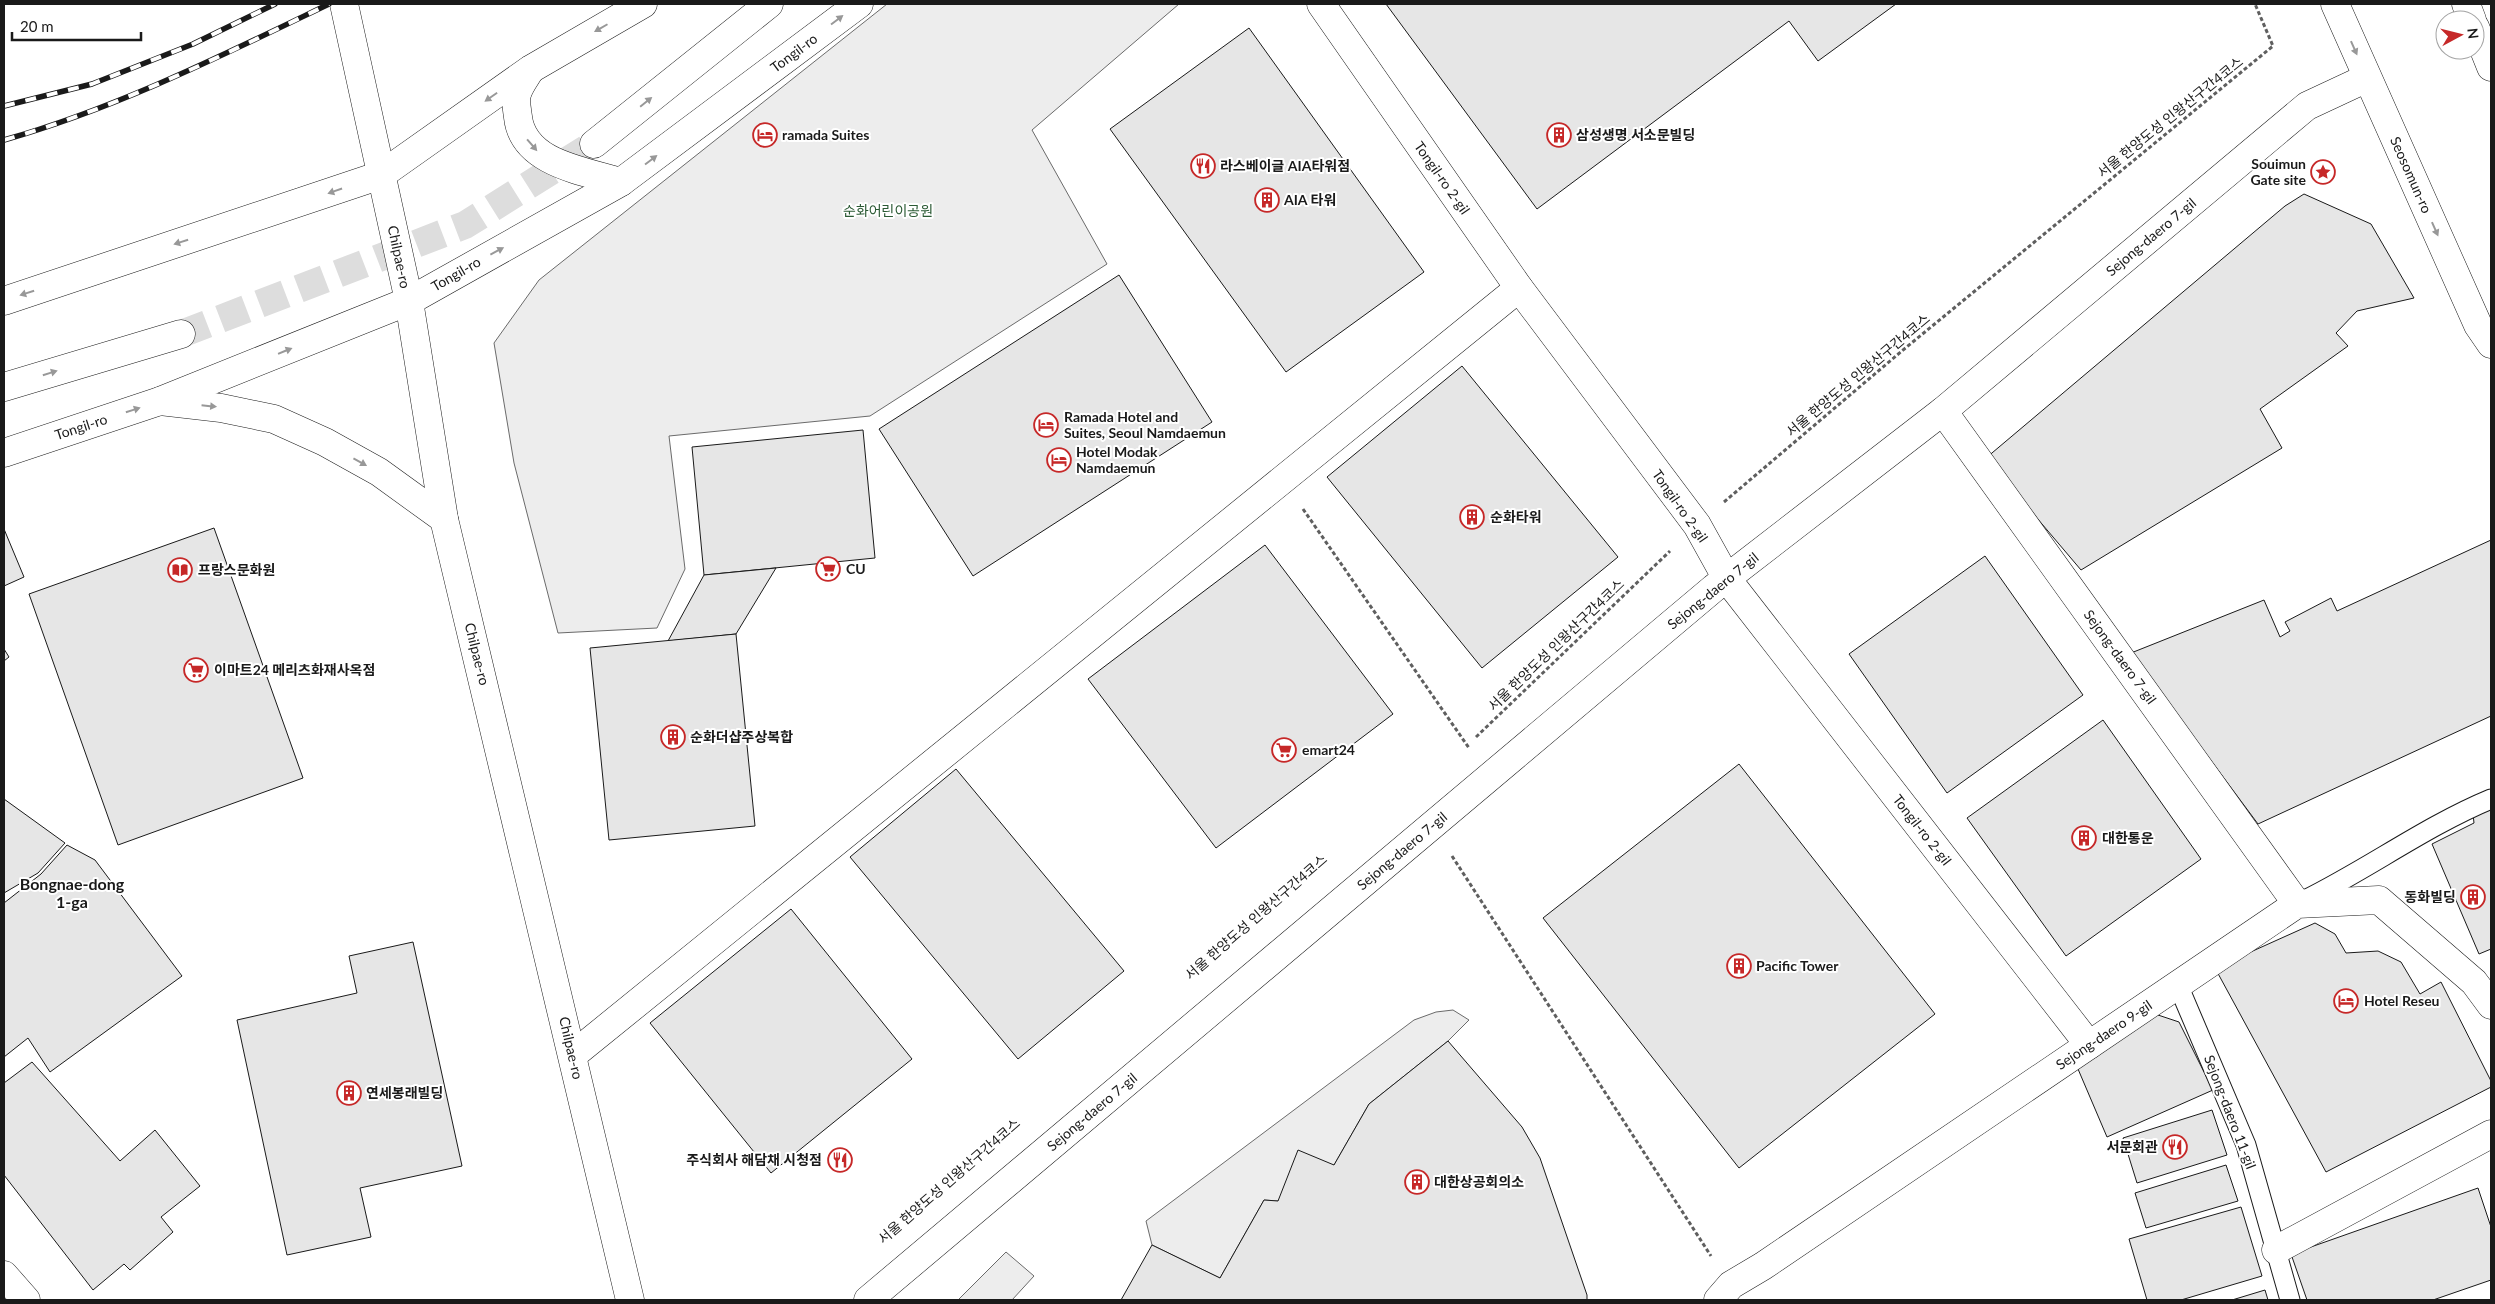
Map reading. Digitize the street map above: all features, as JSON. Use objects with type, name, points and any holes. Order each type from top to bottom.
[{"type":"street","name":"Chilpae-ro","points":[[344,4],[409,301],[444,519],[630,1300]]},
{"type":"street","points":[[4,301],[381,175],[531,69],[643,4]]},
{"type":"street","points":[[594,144],[769,4]]},
{"type":"street","name":"Tongil-ro","points":[[4,452],[160,401],[409,301],[621,182],[859,4]]},
{"type":"street","name":"Tongil-ro 2-gil","points":[[1321,4],[1518,288],[1697,525],[1727,579],[2089,1045]]},
{"type":"street","name":"Seosomun-ro","points":[[2334,4],[2478,325],[2491,344]]},
{"type":"street","points":[[2485,52],[2491,67]]},
{"type":"street","points":[[531,69],[517,93],[516,105],[518,123],[528,141],[541,155],[559,164],[621,182]]},
{"type":"street","name":"Sejong-daero 7-gil","points":[[868,1300],[1727,579],[1943,411],[2307,106],[2368,78]]},
{"type":"street","points":[[573,1055],[1518,288]]},
{"type":"street","points":[[4,387],[180,334]]},
{"type":"street","points":[[160,401],[221,408],[274,419],[325,442],[379,472],[444,519]]},
{"type":"street","name":"Sejong-daero 7-gil","points":[[1943,411],[2297,904]]},
{"type":"street","points":[[2297,904],[2379,900],[2474,982],[2491,1005]]},
{"type":"street","name":"Sejong-daero 9-gil","points":[[1724,1293],[2297,904]]},
{"type":"street","points":[[2276,1250],[2490,1140]]},
{"type":"street","points":[[4,1276],[26,1300]]},
{"type":"lane","points":[[2297,904],[2339,883],[2467,809],[2491,799]]},
{"type":"lane","name":"Sejong-daero 11-gil","points":[[2178,985],[2246,1145],[2290,1300]]},
{"type":"path","name":"서울 한양도성 인왕산구간4코스","points":[[1460,752],[1697,525],[1911,344],[2273,46],[2256,4]]},
{"type":"path","points":[[1283,479],[1489,777]]},
{"type":"path","points":[[1432,826],[1724,1293]]},
{"type":"green space","name":"순화어린이공원","points":[[887,4],[1179,4],[1032,130],[1107,264],[870,416],[669,436],[685,569],[657,628],[558,633],[514,463],[494,343],[539,280]]},
{"type":"green space","points":[[1453,1010],[1469,1020],[1448,1041],[1369,1104],[1334,1165],[1278,1201],[1264,1200],[1220,1278],[1152,1245],[1146,1221],[1414,1020],[1436,1012]]},
{"type":"green space","points":[[1006,1252],[1034,1276],[1012,1300],[958,1300]]},
{"type":"building","name":"삼성생명 서소문빌딩","points":[[1386,4],[1896,4],[1818,61],[1789,21],[1537,209]]},
{"type":"building","name":"AIA 타워","points":[[1249,28],[1424,272],[1286,372],[1110,129]]},
{"type":"building","points":[[2304,194],[2371,224],[2414,298],[2357,311],[2336,333],[2348,346],[2260,409],[2282,448],[2081,570],[1986,458],[2285,206]]},
{"type":"building","name":"Ramada Hotel and Suites, Seoul Namdaemun","points":[[1119,275],[1212,422],[973,576],[879,429]]},
{"type":"building","name":"순화타워","points":[[1462,366],[1618,557],[1482,668],[1327,477]]},
{"type":"building","points":[[863,430],[875,558],[704,575],[692,447]]},
{"type":"building","points":[[214,528],[303,778],[118,845],[29,594]]},
{"type":"building","points":[[4,529],[24,577],[4,586]]},
{"type":"building","points":[[2491,540],[2491,716],[2258,824],[2131,653],[2264,600],[2280,637],[2290,631],[2285,622],[2331,598],[2337,611]]},
{"type":"building","points":[[1265,545],[1393,714],[1216,848],[1088,679]]},
{"type":"building","points":[[1985,556],[2083,695],[1947,793],[1849,654]]},
{"type":"building","points":[[776,568],[736,634],[668,641],[704,575]]},
{"type":"building","name":"순화더샵주상복합","points":[[736,634],[755,826],[609,840],[590,648]]},
{"type":"building","points":[[4,649],[9,657],[4,661]]},
{"type":"building","name":"대한통운","points":[[2103,720],[2201,859],[2066,956],[1967,818]]},
{"type":"building","name":"Pacific Tower","points":[[1739,764],[1935,1014],[1739,1168],[1543,918]]},
{"type":"building","points":[[956,769],[1124,971],[1018,1059],[850,857]]},
{"type":"building","points":[[4,799],[65,843],[38,873],[4,893]]},
{"type":"building","name":"동화빌딩","points":[[2491,807],[2491,949],[2479,954],[2432,844],[2474,823],[2473,814]]},
{"type":"building","points":[[67,845],[95,860],[182,976],[50,1072],[28,1038],[4,1057],[4,903],[41,874]]},
{"type":"building","points":[[791,909],[912,1059],[771,1173],[650,1023]]},
{"type":"building","points":[[2315,923],[2335,934],[2346,953],[2378,951],[2401,962],[2420,994],[2441,982],[2491,1081],[2491,1087],[2326,1172],[2215,968]]},
{"type":"building","name":"연세봉래빌딩","points":[[413,942],[462,1166],[360,1188],[371,1237],[287,1255],[237,1020],[357,993],[349,956]]},
{"type":"building","points":[[2152,1013],[2179,1022],[2213,1090],[2107,1137],[2078,1069]]},
{"type":"building","name":"대한상공회의소","points":[[1448,1041],[1522,1127],[1540,1158],[1587,1295],[1587,1300],[1121,1300],[1152,1245],[1220,1278],[1264,1200],[1278,1201],[1298,1150],[1334,1165],[1369,1104]]},
{"type":"building","points":[[32,1062],[120,1161],[155,1130],[200,1186],[161,1217],[173,1232],[130,1270],[124,1264],[93,1290],[4,1175],[4,1083]]},
{"type":"building","name":"서문회관","points":[[2212,1110],[2227,1155],[2137,1183],[2123,1138]]},
{"type":"building","points":[[2226,1165],[2238,1201],[2146,1228],[2135,1193]]},
{"type":"building","points":[[2478,1188],[2491,1227],[2491,1280],[2433,1300],[2307,1300],[2291,1254]]},
{"type":"building","points":[[2241,1207],[2262,1276],[2181,1300],[2147,1300],[2129,1239]]},
{"type":"building","points":[[2265,1290],[2268,1300],[2232,1300]]},
{"type":"tunnel","points":[[181,334],[465,225],[594,144]]},
{"type":"railway","points":[[4,106],[92,84],[193,44],[275,4]]},
{"type":"railway","points":[[4,140],[46,127],[129,96],[209,61],[329,4]]},
{"type":"place","name":"ramada Suites","points":[[765,135]]},
{"type":"place","name":"삼성생명 서소문빌딩","points":[[1559,135]]},
{"type":"place","name":"라스베이글 AIA타워점","points":[[1203,166]]},
{"type":"place","name":"Souimun Gate site","points":[[2323,172]]},
{"type":"place","name":"AIA 타워","points":[[1267,200]]},
{"type":"place","name":"Ramada Hotel and Suites, Seoul Namdaemun","points":[[1046,425]]},
{"type":"place","name":"Hotel Modak Namdaemun","points":[[1059,460]]},
{"type":"place","name":"순화타워","points":[[1472,517]]},
{"type":"place","name":"CU","points":[[828,569]]},
{"type":"place","name":"프랑스문화원","points":[[180,570]]},
{"type":"place","name":"이마트24 메리츠화재사옥점","points":[[196,670]]},
{"type":"place","name":"순화더샵주상복합","points":[[673,737]]},
{"type":"place","name":"emart24","points":[[1284,750]]},
{"type":"place","name":"대한통운","points":[[2084,838]]},
{"type":"place","name":"동화빌딩","points":[[2473,897]]},
{"type":"place","name":"Pacific Tower","points":[[1739,966]]},
{"type":"place","name":"Hotel Reseu","points":[[2346,1001]]},
{"type":"place","name":"연세봉래빌딩","points":[[349,1093]]},
{"type":"place","name":"서문회관","points":[[2175,1147]]},
{"type":"place","name":"주식회사 해담채 시청점","points":[[840,1160]]},
{"type":"place","name":"대한상공회의소","points":[[1417,1182]]},
{"type":"district","name":"Bongnae-dong 1-ga","points":[[72,893]]}]
